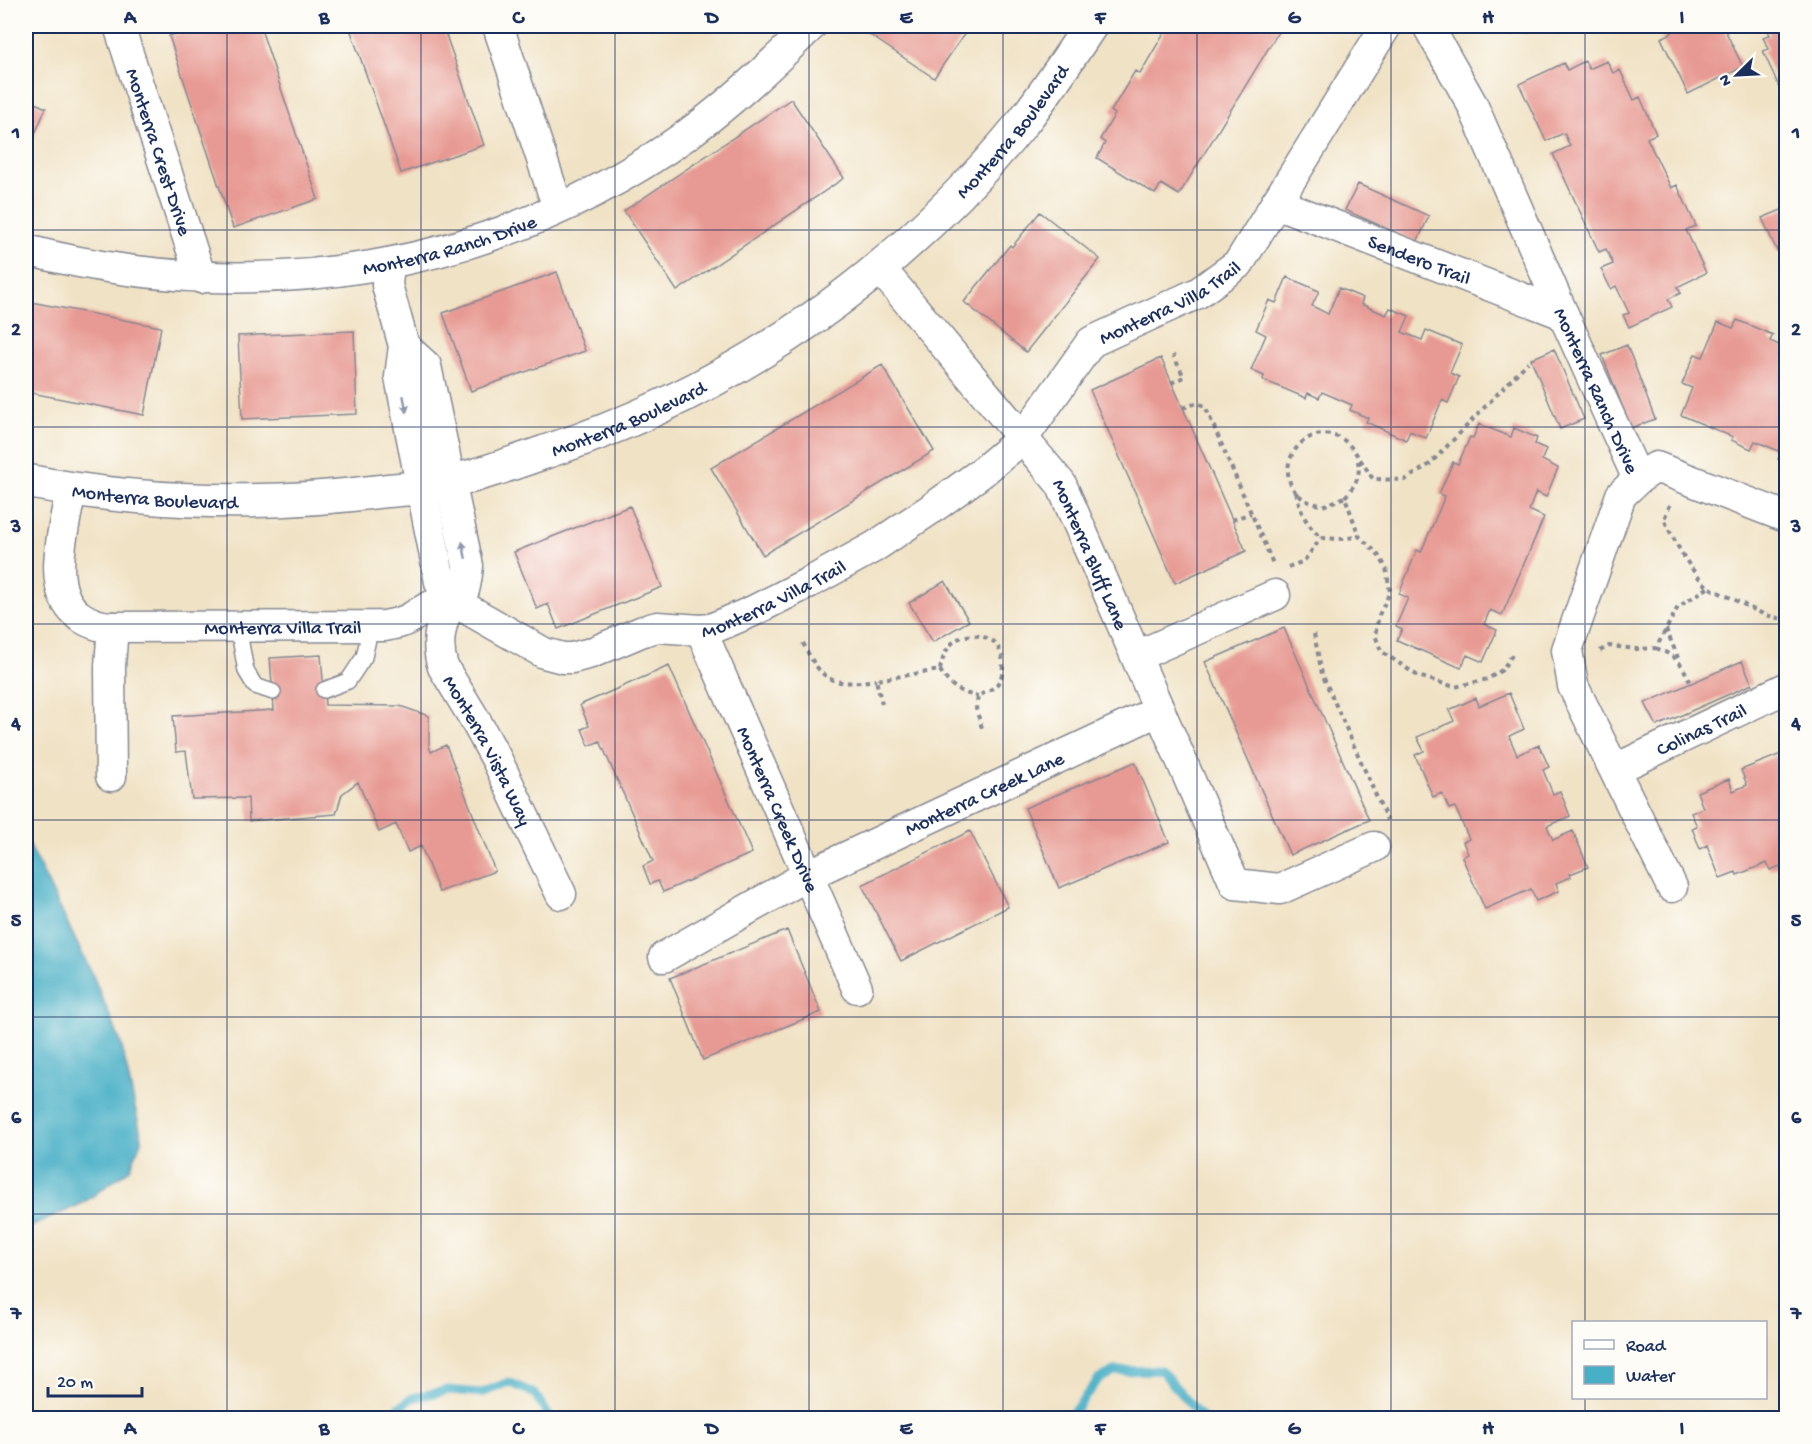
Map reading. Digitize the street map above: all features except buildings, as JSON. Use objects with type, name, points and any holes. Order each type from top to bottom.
[{"type":"street","name":"Monterra Crest Drive","points":[[119,26],[201,278]]},
{"type":"street","points":[[498,26],[558,208]]},
{"type":"street","name":"Monterra Ranch Drive","points":[[26,250],[115,270],[201,278],[279,278],[334,272],[440,251],[494,234],[558,208],[642,164],[687,134],[739,93],[811,26]]},
{"type":"street","name":"Monterra Boulevard","points":[[26,481],[147,498],[209,502],[333,498],[436,485],[575,443],[633,420],[744,364],[796,331],[880,268],[941,213],[984,168],[1024,120],[1090,26]]},
{"type":"street","name":"Monterra Villa Trail","points":[[71,489],[58,566],[60,585],[67,603],[80,616],[97,625],[113,627],[372,626],[398,624],[430,605],[442,602],[462,606],[544,652],[563,658],[582,657],[657,627],[711,629],[814,580],[873,547],[931,509],[973,479],[1023,438],[1091,342],[1198,293],[1239,263],[1386,26]]},
{"type":"street","name":"Monterra Ranch Drive","points":[[1428,26],[1472,104],[1638,479],[1621,495],[1567,650],[1573,686],[1616,769],[1672,887]]},
{"type":"street","name":"Sendero Trail","points":[[1276,203],[1563,314]]},
{"type":"street","name":"Monterra Vista Way","points":[[388,263],[387,285],[404,346],[426,366],[436,485],[468,566],[463,592],[452,603],[440,630],[438,648],[443,667],[497,760],[561,894]]},
{"type":"street","name":"Monterra Bluff Lane","points":[[880,268],[1061,484],[1235,884],[1280,889],[1382,836]]},
{"type":"street","points":[[1638,479],[1656,467],[1786,517]]},
{"type":"street","points":[[1137,656],[1278,579]]},
{"type":"street","points":[[111,776],[110,666],[113,627]]},
{"type":"street","name":"Monterra Creek Drive","points":[[701,630],[856,988]]},
{"type":"street","name":"Colinas Trail","points":[[1616,769],[1786,688]]},
{"type":"street","name":"Monterra Creek Lane","points":[[663,957],[808,875],[1160,710]]},
{"type":"lane","points":[[324,690],[348,681],[364,657],[372,626]]},
{"type":"lane","points":[[238,627],[246,671],[255,686],[273,692]]},
{"type":"path","points":[[1171,382],[1184,377],[1173,355]]},
{"type":"path","points":[[1359,536],[1343,539],[1321,538],[1308,526],[1289,478],[1289,460],[1297,445],[1313,435],[1332,435],[1344,440],[1373,479],[1405,480],[1430,464],[1528,362]]},
{"type":"path","points":[[1183,408],[1197,403],[1205,406],[1278,579],[1304,561],[1321,538]]},
{"type":"path","points":[[1296,492],[1306,500],[1323,506],[1345,497],[1356,484],[1360,471],[1358,459]]},
{"type":"path","points":[[1345,497],[1359,536],[1376,552],[1386,567],[1390,592],[1379,615],[1375,635],[1381,651],[1418,676],[1455,687],[1488,679],[1503,670],[1512,655]]},
{"type":"path","points":[[1672,501],[1664,519],[1673,538],[1695,572],[1709,587],[1760,614],[1786,619]]},
{"type":"path","points":[[1233,520],[1251,513]]},
{"type":"path","points":[[1656,648],[1678,607],[1709,587]]},
{"type":"path","points":[[1666,629],[1692,683]]},
{"type":"path","points":[[1314,634],[1322,674],[1382,836]]},
{"type":"path","points":[[972,635],[986,637],[996,643],[1003,660],[1000,680],[992,689],[978,696],[956,689],[940,670],[943,655],[957,638],[972,635]]},
{"type":"path","points":[[803,643],[812,662],[828,679],[848,684],[940,670]]},
{"type":"path","points":[[1592,655],[1609,646],[1636,649],[1656,648],[1670,653],[1680,661]]},
{"type":"path","points":[[876,680],[882,704]]},
{"type":"path","points":[[978,696],[976,709],[983,731]]},
{"type":"water","points":[[26,838],[94,978],[121,1043],[142,1139],[130,1169],[83,1203],[26,1229]]},
{"type":"waterway","points":[[1069,1418],[1098,1380],[1114,1371],[1161,1370],[1202,1418]]},
{"type":"waterway","points":[[385,1418],[412,1398],[449,1390],[482,1393],[509,1382],[535,1394],[550,1418]]}]
